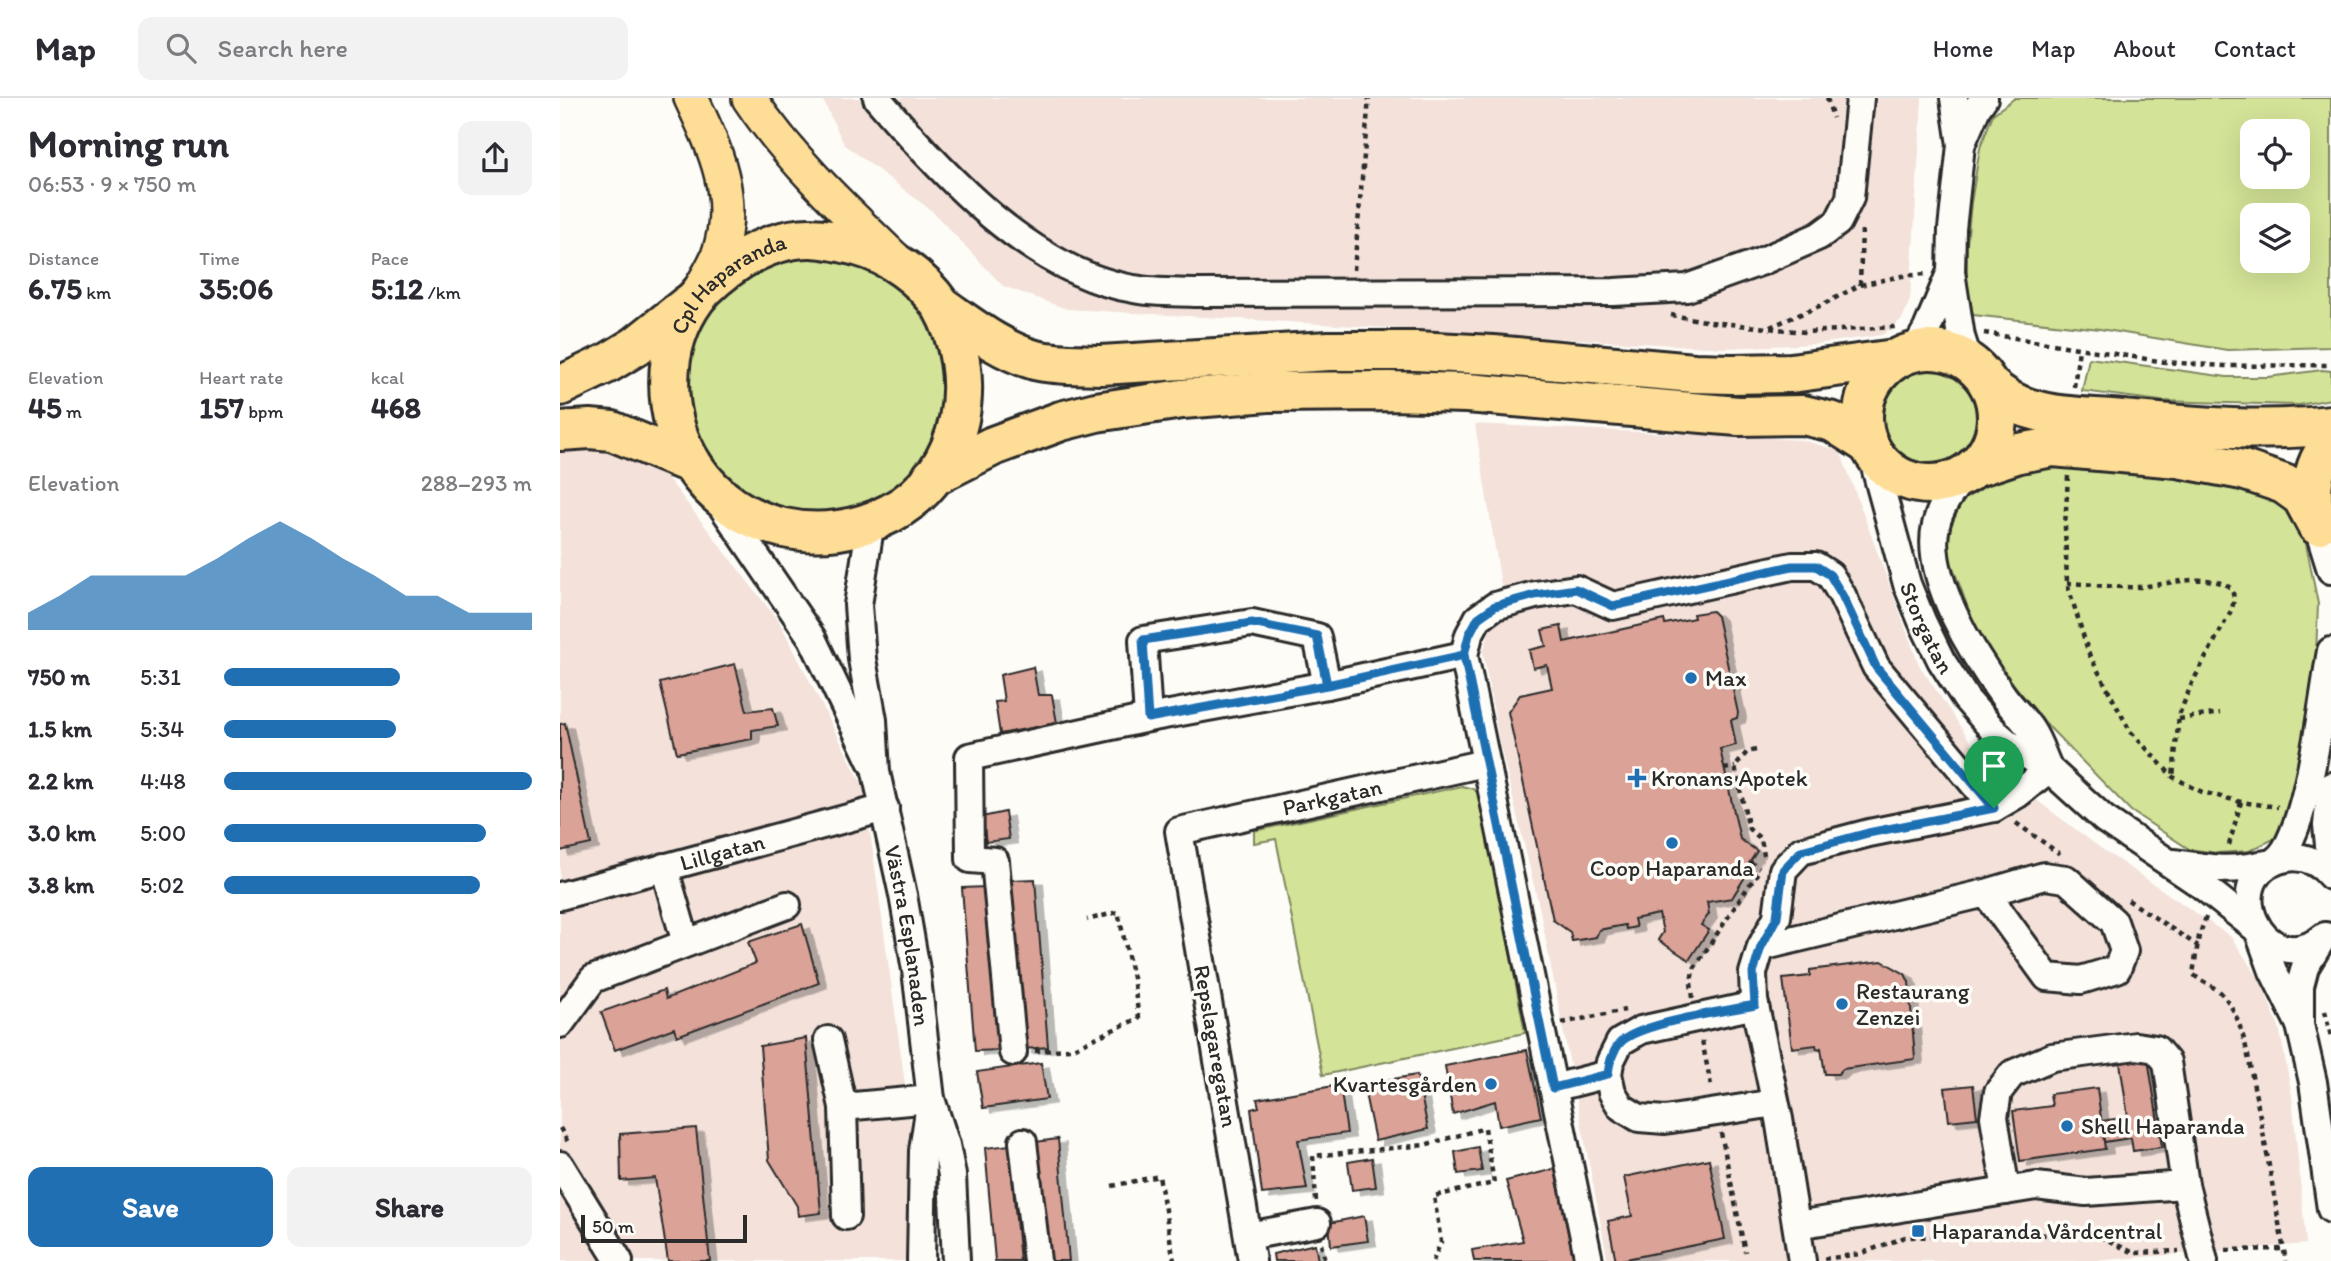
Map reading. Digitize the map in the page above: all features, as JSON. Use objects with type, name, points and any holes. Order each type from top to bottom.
[{"type":"highway","name":"Cpl Haparanda","points":[[808,238],[835,240],[873,250],[914,277],[941,306],[957,341],[962,367],[960,419],[952,444],[932,477],[899,508],[846,529],[817,533],[793,532],[771,526],[731,506],[701,476],[679,439],[668,389],[674,345],[680,327],[697,298],[725,270],[752,253],[788,241],[808,238]]},
{"type":"highway","points":[[560,386],[636,346],[697,298]]},
{"type":"highway","points":[[941,306],[1010,350],[1036,360],[1069,364],[1101,365],[1329,351],[1416,351],[1732,374],[1791,373],[1944,351],[1980,360],[2003,396],[2021,406],[2066,415],[2239,428],[2276,429],[2331,425]]},
{"type":"highway","points":[[1905,356],[1874,379],[1865,400],[1863,423],[1869,445],[1877,458],[1887,468],[1908,480],[1937,484],[2019,453],[2053,447],[2178,458],[2244,470],[2284,484],[2302,498],[2324,533]]},
{"type":"highway","points":[[1970,471],[1990,447],[1996,428],[1996,404],[1980,360]]},
{"type":"highway","points":[[932,477],[993,446],[1061,421],[1096,412],[1182,399],[1268,393],[1467,393],[1738,416],[1803,415],[1833,422],[1869,445]]},
{"type":"highway","points":[[560,431],[612,431],[701,476]]},
{"type":"highway","points":[[2324,533],[2311,493],[2318,462],[2331,442]]},
{"type":"main road","points":[[691,98],[722,169],[727,211],[718,256],[697,298]]},
{"type":"main road","points":[[749,98],[762,118],[826,192],[914,277]]},
{"type":"street","points":[[877,98],[923,152],[994,218],[1057,262],[1093,278],[1133,289],[1198,293],[1647,292],[1687,288],[1819,236],[1838,222],[1850,198],[1860,98]]},
{"type":"street","points":[[1954,98],[1961,145],[1952,229],[1951,272],[1961,337],[1980,360]]},
{"type":"street","points":[[1961,145],[1984,98]]},
{"type":"street","points":[[1905,356],[1939,303],[1951,272]]},
{"type":"street","name":"Storgatan","points":[[1869,445],[1892,533],[1922,621],[1941,660],[1966,699],[1994,732],[2024,755],[2049,769],[2104,819],[2170,862],[2219,883],[2239,869],[2292,858],[2309,860],[2325,869],[2331,876]]},
{"type":"street","name":"Storgatan","points":[[1970,471],[1942,508],[1935,528],[1936,559],[1941,579],[1969,641],[1993,681],[2032,732],[2049,769]]},
{"type":"street","name":"Västra Esplanaden","points":[[701,476],[812,638],[876,772]]},
{"type":"street","name":"Västra Esplanaden","points":[[871,521],[858,621],[862,659],[873,720],[876,772],[903,895],[916,970],[931,1099],[946,1145],[952,1175],[956,1261]]},
{"type":"street","points":[[2324,533],[2331,570]]},
{"type":"street","points":[[1589,1261],[1464,655],[1469,635],[1478,618],[1495,606],[1535,595],[1576,589],[1613,606],[1792,566],[1816,566],[1830,575],[1842,595],[1876,667],[1994,808]]},
{"type":"street","points":[[1148,718],[1143,640],[1252,623],[1317,636],[1327,685]]},
{"type":"street","points":[[2300,1025],[2273,971],[2250,915],[2249,906],[2252,888],[2260,873],[2275,862],[2292,838],[2303,810],[2331,652]]},
{"type":"street","points":[[1013,1052],[995,861],[970,859],[969,757],[1464,655]]},
{"type":"street","name":"Parkgatan","points":[[1179,831],[1485,763]]},
{"type":"street","points":[[1812,1260],[1797,1225],[1755,1005],[1753,973],[1761,947],[1777,917],[1783,870],[1801,851],[1868,833],[1994,808],[2018,794],[2049,769]]},
{"type":"street","points":[[2331,786],[2327,825],[2331,866]]},
{"type":"street","name":"Lillgatan","points":[[560,896],[885,808]]},
{"type":"street","name":"Repslagaregatan","points":[[1179,831],[1250,1248]]},
{"type":"street","points":[[664,867],[686,943]]},
{"type":"street","points":[[1761,947],[1986,893],[2044,876],[2066,879],[2114,922],[2124,951],[2117,969],[2081,980],[2047,977],[1986,893]]},
{"type":"street","points":[[2219,883],[2271,942],[2288,948],[2306,947],[2326,935]]},
{"type":"street","points":[[560,1024],[593,979],[787,905]]},
{"type":"street","points":[[2326,935],[2305,967],[2300,986],[2300,1025],[2313,1082],[2331,1209]]},
{"type":"street","points":[[1755,1005],[1641,1030],[1620,1042],[1609,1062],[1608,1074],[1612,1092],[1621,1107],[1639,1118],[1665,1120],[1775,1103]]},
{"type":"street","points":[[828,1040],[843,1107],[846,1216]]},
{"type":"street","points":[[2006,1191],[1994,1117],[1998,1092],[2011,1074],[2052,1057],[2136,1046],[2156,1049],[2167,1062],[2185,1185],[2203,1256]]},
{"type":"street","points":[[1553,1088],[1608,1074]]},
{"type":"street","points":[[843,1107],[931,1099]]},
{"type":"street","name":"Västra Esplanaden","points":[[921,1261],[923,1151],[931,1099]]},
{"type":"street","points":[[1023,1142],[1037,1261]]},
{"type":"street","points":[[560,1165],[567,1193],[619,1261]]},
{"type":"street","points":[[1797,1225],[2036,1186],[2087,1192],[2185,1185]]},
{"type":"street","points":[[1250,1248],[1317,1223]]},
{"type":"path","points":[[1352,292],[1369,98]]},
{"type":"path","points":[[1769,327],[1860,285],[1902,276],[1951,272]]},
{"type":"path","points":[[2073,397],[2079,349]]},
{"type":"path","points":[[1980,360],[2079,349],[2165,362],[2212,365],[2331,365]]},
{"type":"path","points":[[2069,467],[2067,583],[2089,654],[2130,732],[2173,778],[2202,792],[2241,802],[2303,810]]},
{"type":"path","points":[[2067,583],[2138,587],[2195,580],[2215,582],[2233,590],[2235,598],[2232,609],[2192,683],[2179,719],[2173,778]]},
{"type":"path","points":[[2179,719],[2220,713]]},
{"type":"path","points":[[1724,769],[1735,767]]},
{"type":"path","points":[[2241,802],[2219,883],[2199,936],[2193,974],[2220,992],[2236,1018],[2244,1040],[2286,1261]]},
{"type":"path","points":[[1750,862],[1760,869]]},
{"type":"path","points":[[1013,1052],[1071,1049],[1139,1018],[1118,912],[1087,920]]},
{"type":"path","points":[[2323,1000],[2331,1037]]},
{"type":"path","points":[[1317,1223],[1312,1156],[1424,1145],[1485,1128],[1494,1183],[1434,1196],[1441,1242],[1433,1261]]},
{"type":"path","points":[[1112,1185],[1159,1176],[1174,1261]]},
{"type":"path","points":[[1812,1260],[1860,1254],[1905,1237],[2095,1234],[2134,1253],[2203,1256],[2284,1249]]},
{"type":"shaded area","points":[[822,98],[1922,98],[1910,300],[1902,319],[1882,335],[1817,344],[1725,348],[1067,309],[1003,286],[932,211],[844,144]]},
{"type":"shaded area","points":[[1475,424],[1802,440],[1840,451],[1919,665],[1983,760],[2099,847],[2231,937],[2260,980],[2279,1027],[2292,1096],[2306,1244],[2093,1261],[1608,1261],[1540,910],[1499,741],[1483,652],[1502,591]]},
{"type":"shaded area","points":[[560,446],[618,448],[656,463],[780,623],[864,788],[922,1207],[920,1261],[560,1261]]},
{"type":"green space","points":[[2015,98],[2331,98],[2331,347],[2227,350],[2100,329],[1973,315],[1967,285],[1967,244],[1980,148],[1993,114]]},
{"type":"green space","points":[[816,256],[841,259],[877,271],[898,285],[916,303],[935,336],[945,385],[942,410],[930,446],[916,467],[898,485],[865,504],[816,514],[791,511],[755,499],[734,485],[716,467],[697,434],[687,385],[690,360],[702,324],[716,303],[734,285],[767,266]]},
{"type":"green space","points":[[2089,358],[2227,377],[2268,377],[2331,371],[2331,399],[2299,405],[2161,401],[2082,391]]},
{"type":"green space","points":[[1930,371],[1948,375],[1962,385],[1972,399],[1976,417],[1972,435],[1962,449],[1948,459],[1930,463],[1912,459],[1898,449],[1888,435],[1884,417],[1888,399],[1898,385],[1912,375]]},
{"type":"green space","points":[[2054,464],[2251,484],[2290,512],[2304,534],[2318,604],[2315,681],[2292,815],[2276,838],[2249,851],[2217,853],[2189,849],[2131,811],[2051,729],[2004,673],[1974,624],[1947,551],[1951,526],[1962,501],[1981,487],[2011,474]]},
{"type":"green space","points":[[1462,786],[1481,795],[1525,1033],[1323,1075],[1276,839],[1254,843],[1254,831]]},
{"type":"building","points":[[1712,611],[1717,616],[1738,713],[1737,718],[1731,720],[1736,745],[1720,749],[1740,839],[1757,851],[1732,898],[1707,902],[1709,914],[1701,925],[1709,930],[1689,960],[1658,940],[1663,932],[1659,914],[1634,919],[1636,927],[1626,929],[1625,925],[1599,930],[1596,937],[1572,941],[1570,932],[1553,920],[1508,712],[1520,695],[1552,688],[1547,665],[1533,668],[1529,650],[1546,646],[1542,630],[1561,626],[1564,642],[1664,620],[1665,624],[1694,618],[1693,614]]},
{"type":"building","points":[[735,664],[747,711],[773,708],[778,726],[752,730],[752,739],[677,753],[660,683]]},
{"type":"building","points":[[1033,667],[1038,695],[1052,695],[1057,723],[1000,734],[995,702],[1004,701],[1000,675]]},
{"type":"building","points":[[565,723],[591,844],[560,851],[560,724]]},
{"type":"building","points":[[1005,812],[1009,839],[986,842],[982,817]]},
{"type":"building","points":[[1035,879],[1048,1047],[1024,1049],[1010,880]]},
{"type":"building","points":[[986,887],[1001,1050],[975,1051],[962,888]]},
{"type":"building","points":[[802,924],[819,983],[677,1036],[674,1028],[615,1050],[601,1012],[664,990],[666,999],[756,963],[748,942]]},
{"type":"building","points":[[1882,961],[1905,974],[1909,982],[1915,1059],[1843,1069],[1838,1074],[1825,1074],[1821,1048],[1817,1049],[1816,1045],[1792,1048],[1783,979],[1810,976],[1810,970]]},
{"type":"building","points":[[806,1038],[821,1213],[798,1216],[797,1206],[769,1160],[760,1046]]},
{"type":"building","name":"Kvartesgården","points":[[1527,1050],[1541,1117],[1499,1126],[1495,1101],[1453,1114],[1445,1066]]},
{"type":"building","points":[[2148,1059],[2162,1147],[2133,1151],[2131,1138],[2104,1142],[2101,1121],[2128,1117],[2120,1063]]},
{"type":"building","points":[[1041,1063],[1047,1099],[983,1108],[977,1072]]},
{"type":"building","points":[[1417,1075],[1428,1129],[1375,1141],[1363,1084]]},
{"type":"building","points":[[1340,1085],[1347,1133],[1298,1140],[1307,1189],[1262,1194],[1251,1109],[1259,1107],[1257,1099]]},
{"type":"building","points":[[1973,1085],[1977,1118],[1949,1121],[1945,1088]]},
{"type":"building","points":[[2097,1088],[2105,1149],[2020,1161],[2013,1111],[2052,1106],[2050,1094]]},
{"type":"building","points":[[696,1128],[710,1261],[668,1261],[655,1178],[621,1181],[620,1134]]},
{"type":"building","points":[[1058,1139],[1069,1261],[1045,1261],[1035,1142]]},
{"type":"building","points":[[1009,1145],[1020,1261],[995,1261],[985,1148]]},
{"type":"building","points":[[1478,1147],[1482,1171],[1458,1174],[1455,1152]]},
{"type":"building","points":[[1372,1158],[1376,1187],[1352,1190],[1348,1162]]},
{"type":"building","points":[[1709,1159],[1725,1239],[1616,1261],[1608,1221],[1632,1216],[1624,1177]]},
{"type":"building","points":[[1555,1169],[1574,1261],[1474,1261],[1472,1250],[1523,1241],[1506,1181]]},
{"type":"building","points":[[1364,1216],[1368,1241],[1331,1246],[1329,1223]]},
{"type":"building","points":[[1315,1244],[1318,1261],[1274,1261],[1273,1254]]},
{"type":"place","name":"Max","points":[[1691,678]]},
{"type":"place","name":"Kronans Apotek","points":[[1637,778]]},
{"type":"place","name":"Coop Haparanda","points":[[1672,843]]},
{"type":"place","name":"Restaurang Zenzei","points":[[1842,1004]]},
{"type":"place","name":"Kvartesgården","points":[[1491,1084]]},
{"type":"place","name":"Shell Haparanda","points":[[2067,1126]]},
{"type":"place","name":"Haparanda Vårdcentral","points":[[1918,1231]]},
{"type":"route","points":[[1994,808],[1868,833],[1801,851],[1783,870],[1777,917],[1761,947],[1753,973],[1755,1005],[1641,1030],[1620,1042],[1609,1062],[1608,1074],[1553,1088],[1464,655],[1395,670],[1327,685],[1317,636],[1252,623],[1143,640],[1148,718],[1327,685],[1464,655],[1469,635],[1478,618],[1495,606],[1535,595],[1576,589],[1613,606],[1792,566],[1816,566],[1830,575],[1842,595],[1876,667],[1994,808]]}]
